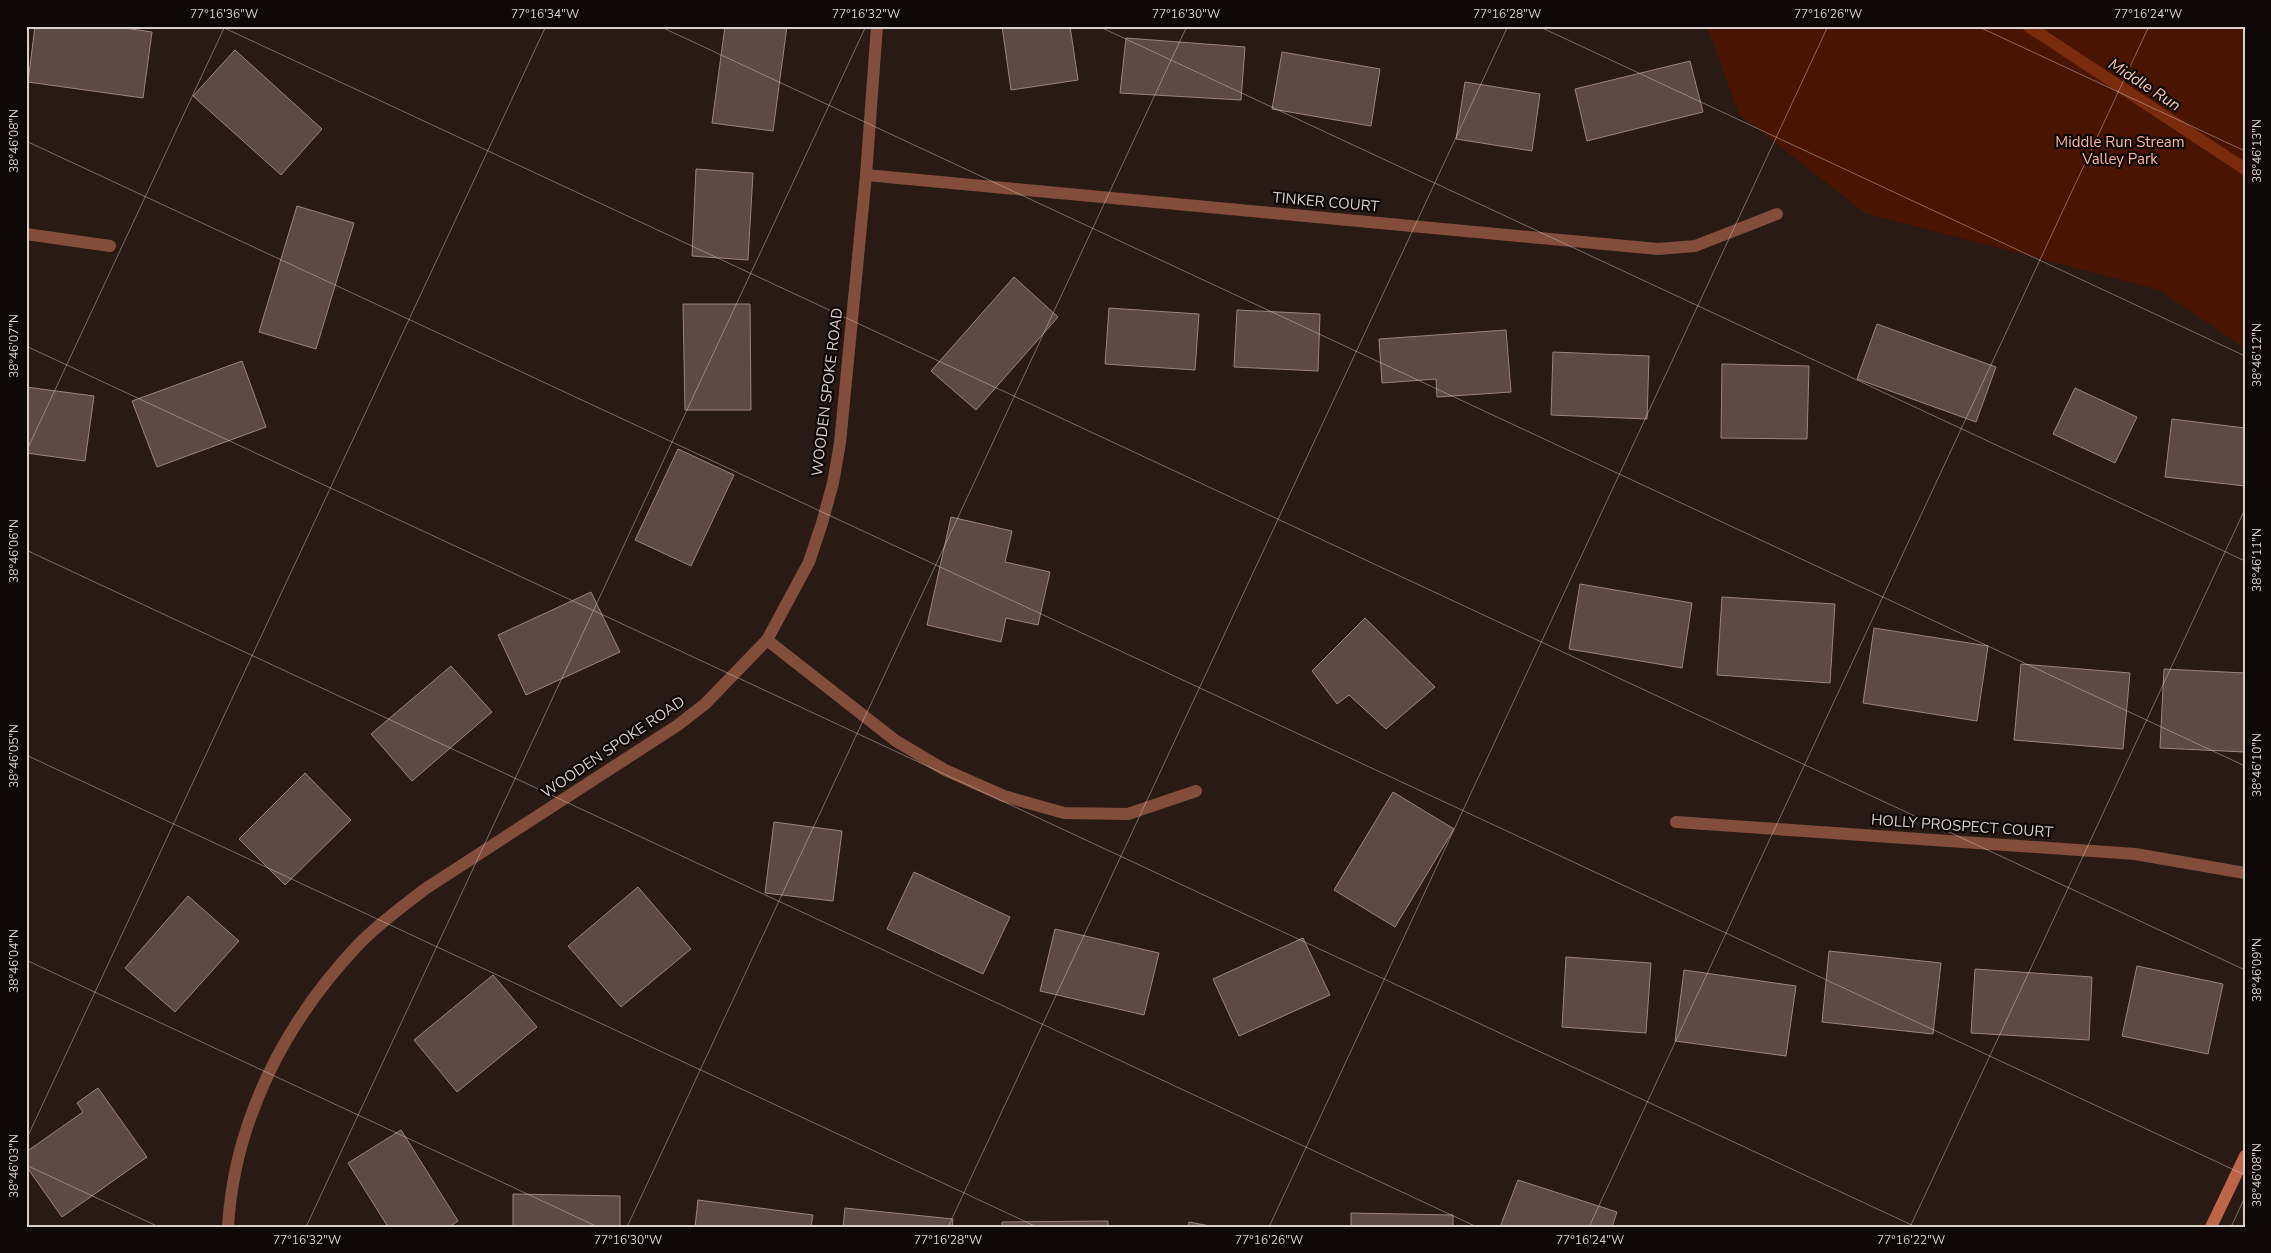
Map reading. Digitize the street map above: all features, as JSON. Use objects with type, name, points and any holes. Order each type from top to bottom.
[{"type":"main road","points":[[2211,1227],[2245,1156]]},
{"type":"street","name":"WOODEN SPOKE ROAD","points":[[228,1227],[235,1171],[252,1109],[280,1049],[315,996],[359,944],[391,915],[425,889],[678,726],[705,704],[767,640],[809,562],[833,483],[840,443],[866,176],[877,26]]},
{"type":"street","name":"TINKER COURT","points":[[866,176],[1658,249],[1695,246],[1777,214]]},
{"type":"street","points":[[26,234],[110,246]]},
{"type":"street","points":[[767,640],[896,742],[945,770],[1004,796],[1064,813],[1128,814],[1196,791]]},
{"type":"street","name":"HOLLY PROSPECT COURT","points":[[1676,822],[2136,854],[2245,873]]},
{"type":"green space","name":"Middle Run Stream Valley Park","points":[[1707,26],[2245,26],[2245,348],[2159,290],[1865,213],[1739,114]]},
{"type":"building","points":[[35,26],[110,26],[152,32],[143,98],[28,82]]},
{"type":"building","points":[[725,26],[787,26],[773,131],[712,123]]},
{"type":"building","points":[[1002,26],[1070,26],[1078,80],[1011,90]]},
{"type":"building","points":[[1126,38],[1245,47],[1241,100],[1120,93]]},
{"type":"building","points":[[235,50],[322,129],[281,175],[193,96]]},
{"type":"building","points":[[1282,52],[1380,69],[1371,126],[1272,109]]},
{"type":"building","points":[[1690,61],[1703,112],[1587,141],[1575,89]]},
{"type":"building","points":[[1465,82],[1540,94],[1532,151],[1456,139]]},
{"type":"building","points":[[696,169],[753,173],[748,260],[692,256]]},
{"type":"building","points":[[297,206],[354,223],[316,349],[259,332]]},
{"type":"building","points":[[1014,277],[1058,317],[976,410],[931,371]]},
{"type":"building","points":[[683,304],[750,304],[751,410],[685,410]]},
{"type":"building","points":[[1109,308],[1199,314],[1195,370],[1105,364]]},
{"type":"building","points":[[1237,310],[1320,314],[1318,371],[1234,367]]},
{"type":"building","points":[[1877,324],[1996,367],[1976,422],[1857,379]]},
{"type":"building","points":[[1506,330],[1511,392],[1437,397],[1436,379],[1382,383],[1379,339]]},
{"type":"building","points":[[1553,352],[1649,356],[1647,419],[1551,415]]},
{"type":"building","points":[[242,361],[266,427],[157,467],[132,401]]},
{"type":"building","points":[[1722,364],[1809,366],[1807,439],[1721,438]]},
{"type":"building","points":[[26,387],[94,396],[85,461],[26,453]]},
{"type":"building","points":[[2075,388],[2137,417],[2115,463],[2053,434]]},
{"type":"building","points":[[2172,419],[2245,428],[2245,486],[2165,477]]},
{"type":"building","points":[[678,449],[734,475],[691,566],[635,540]]},
{"type":"building","points":[[951,517],[1012,531],[1005,562],[1050,572],[1038,625],[1006,618],[1001,642],[927,625]]},
{"type":"building","points":[[1580,584],[1692,603],[1682,668],[1569,649]]},
{"type":"building","points":[[591,592],[620,652],[526,695],[498,635]]},
{"type":"building","points":[[1722,597],[1835,604],[1830,683],[1717,675]]},
{"type":"building","points":[[1365,618],[1435,687],[1386,729],[1349,695],[1337,704],[1312,671]]},
{"type":"building","points":[[1874,628],[1988,646],[1977,721],[1863,703]]},
{"type":"building","points":[[2021,664],[2130,673],[2123,749],[2014,740]]},
{"type":"building","points":[[451,666],[492,712],[412,781],[371,734]]},
{"type":"building","points":[[2164,669],[2245,673],[2245,752],[2160,748]]},
{"type":"building","points":[[305,773],[351,820],[285,885],[239,839]]},
{"type":"building","points":[[1393,792],[1454,829],[1395,927],[1334,890]]},
{"type":"building","points":[[774,822],[842,831],[833,901],[765,893]]},
{"type":"building","points":[[914,872],[1010,917],[983,974],[887,929]]},
{"type":"building","points":[[638,887],[691,949],[621,1007],[568,946]]},
{"type":"building","points":[[188,896],[239,941],[175,1012],[125,968]]},
{"type":"building","points":[[1055,929],[1159,953],[1144,1015],[1040,991]]},
{"type":"building","points":[[1303,938],[1330,995],[1239,1036],[1213,979]]},
{"type":"building","points":[[1829,951],[1941,963],[1933,1034],[1822,1022]]},
{"type":"building","points":[[1566,957],[1651,963],[1646,1033],[1562,1027]]},
{"type":"building","points":[[2137,966],[2223,984],[2208,1054],[2122,1036]]},
{"type":"building","points":[[1975,969],[2092,977],[2089,1040],[1971,1033]]},
{"type":"building","points":[[1684,970],[1796,986],[1786,1056],[1675,1041]]},
{"type":"building","points":[[493,975],[537,1027],[457,1092],[414,1040]]},
{"type":"building","points":[[98,1088],[147,1157],[62,1217],[26,1166],[26,1152],[83,1112],[77,1103]]},
{"type":"building","points":[[401,1130],[458,1221],[449,1227],[388,1227],[348,1163]]},
{"type":"building","points":[[1518,1180],[1617,1212],[1612,1227],[1500,1227]]},
{"type":"building","points":[[513,1194],[620,1196],[620,1227],[513,1227]]},
{"type":"building","points":[[698,1200],[813,1215],[811,1227],[695,1227]]},
{"type":"building","points":[[845,1208],[953,1219],[952,1227],[843,1227]]},
{"type":"building","points":[[1351,1213],[1453,1215],[1453,1227],[1351,1227]]},
{"type":"building","points":[[1108,1221],[1108,1227],[1002,1227],[1002,1222]]},
{"type":"building","points":[[1189,1222],[1215,1227],[1188,1227]]},
{"type":"waterway","name":"Middle Run","points":[[2028,26],[2245,169]]}]
